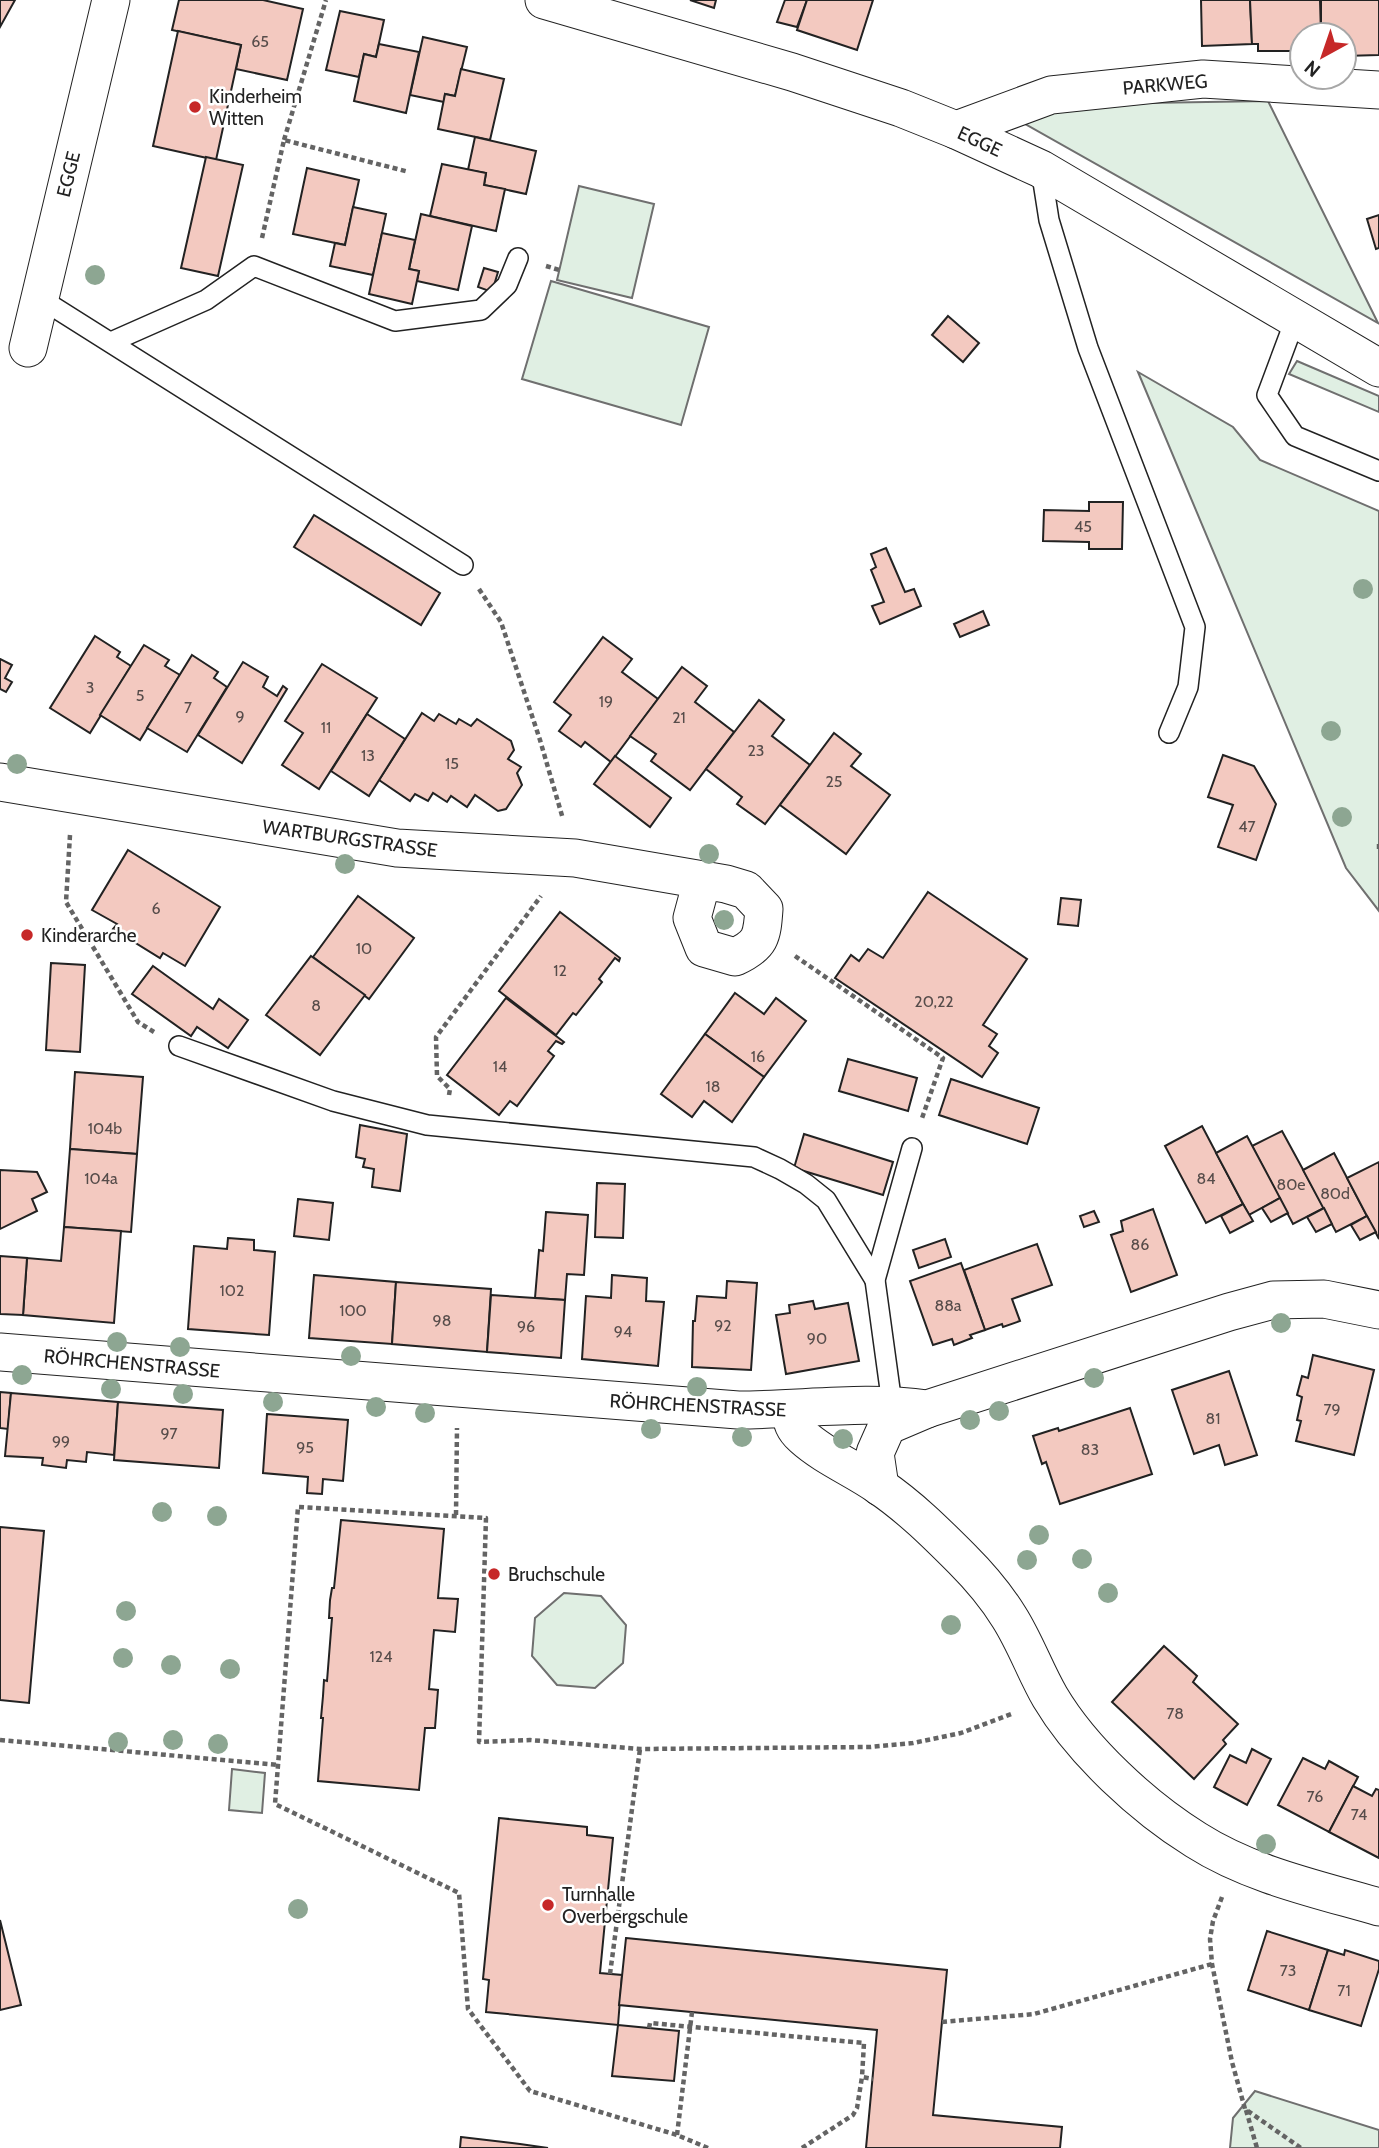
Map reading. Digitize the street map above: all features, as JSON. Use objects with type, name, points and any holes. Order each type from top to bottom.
[{"type":"street","name":"EGGE","points":[[28,348],[38,297],[111,0]]},
{"type":"street","name":"EGGE","points":[[544,0],[792,72],[901,108],[956,130],[1041,169],[1379,368]]},
{"type":"street","name":"PARKWEG","points":[[956,130],[1051,95],[1203,79],[1379,90]]},
{"type":"street","name":"WARTBURGSTRASSE","points":[[0,782],[397,848],[575,858],[702,881],[746,890],[764,909],[763,934]]},
{"type":"street","points":[[702,881],[692,918],[704,948],[735,957],[751,950],[763,934]]},
{"type":"street","name":"RÖHRCHENSTRASSE","points":[[0,1352],[738,1410],[910,1407],[1273,1300],[1324,1300],[1379,1310]]},
{"type":"street","points":[[880,1487],[875,1453],[887,1426],[910,1407]]},
{"type":"street","points":[[791,1410],[791,1423],[803,1437],[880,1487],[926,1522],[973,1570],[1009,1616],[1050,1698],[1072,1729],[1121,1780],[1159,1813],[1196,1840],[1240,1865],[1379,1907]]},
{"type":"lane","points":[[1041,169],[1049,220],[1088,348],[1195,627],[1188,687],[1169,733]]},
{"type":"lane","points":[[111,342],[206,300],[254,266],[395,321],[481,310],[508,285],[518,258]]},
{"type":"lane","points":[[38,297],[463,565]]},
{"type":"lane","points":[[1295,320],[1267,395],[1295,436],[1379,471]]},
{"type":"lane","points":[[179,1046],[333,1101],[427,1125],[754,1157],[780,1169],[806,1184],[825,1200],[875,1280],[910,1407]]},
{"type":"lane","points":[[875,1280],[912,1148]]},
{"type":"path","points":[[254,266],[284,140],[326,0]]},
{"type":"path","points":[[284,140],[409,173]]},
{"type":"path","points":[[463,565],[501,622],[563,820]]},
{"type":"path","points":[[73,796],[66,902],[138,1022],[179,1046]]},
{"type":"path","points":[[1379,844],[1379,851]]},
{"type":"path","points":[[442,1127],[450,1088],[437,1076],[436,1037],[543,892],[546,857]]},
{"type":"path","points":[[763,934],[943,1058],[912,1148]]},
{"type":"path","points":[[456,1515],[457,1426],[462,1389]]},
{"type":"path","points":[[708,2148],[677,2135],[530,2091],[468,2010],[459,1893],[275,1804],[298,1507],[486,1518],[479,1742],[530,1740],[640,1749],[870,1747],[913,1743],[961,1733],[1050,1698]]},
{"type":"path","points":[[0,1740],[279,1765]]},
{"type":"path","points":[[610,1974],[640,1749]]},
{"type":"path","points":[[1240,1865],[1223,1894],[1213,1921],[1210,1940],[1212,1964],[1232,2062],[1257,2148]]},
{"type":"path","points":[[942,2022],[1034,2014],[1212,1964]]},
{"type":"path","points":[[677,2135],[692,2012]]},
{"type":"path","points":[[649,2028],[650,2023],[864,2043],[862,2077],[857,2108],[853,2115],[802,2148]]},
{"type":"path","points":[[862,2077],[873,2079]]},
{"type":"path","points":[[1245,2109],[1301,2148]]},
{"type":"green space","points":[[1268,101],[1378,323],[1011,116],[1145,103]]},
{"type":"green space","points":[[579,186],[654,204],[632,298],[557,280]]},
{"type":"green space","points":[[551,281],[709,327],[681,425],[522,379]]},
{"type":"green space","points":[[1297,361],[1379,396],[1379,412],[1289,374]]},
{"type":"green space","points":[[1138,372],[1233,427],[1260,460],[1379,511],[1379,911],[1346,868]]},
{"type":"green space","points":[[564,1593],[601,1596],[626,1625],[623,1663],[595,1688],[557,1685],[532,1656],[535,1618]]},
{"type":"green space","points":[[232,1769],[265,1773],[262,1813],[229,1810]]},
{"type":"green space","points":[[1255,2091],[1379,2130],[1379,2148],[1230,2148],[1233,2118]]},
{"type":"building","points":[[0,0],[15,0],[0,27]]},
{"type":"building","points":[[179,0],[263,0],[303,9],[287,80],[236,69],[241,45],[172,30]]},
{"type":"building","points":[[690,0],[716,0],[714,8]]},
{"type":"building","points":[[785,0],[807,0],[797,27],[777,22]]},
{"type":"building","points":[[807,0],[873,0],[857,50],[797,30]]},
{"type":"building","points":[[1201,0],[1250,0],[1252,44],[1202,46]]},
{"type":"building","points":[[1250,0],[1320,0],[1321,21],[1288,21],[1288,51],[1258,51],[1258,44],[1252,44]]},
{"type":"building","points":[[1321,0],[1379,0],[1379,55],[1358,56],[1358,21],[1321,21]]},
{"type":"building","points":[[340,11],[384,20],[376,57],[364,54],[359,77],[326,70]]},
{"type":"building","name":"Kinderheim Witten","points":[[178,31],[241,45],[216,160],[153,146]]},
{"type":"building","points":[[423,37],[467,47],[455,96],[445,94],[444,102],[410,95]]},
{"type":"building","points":[[379,44],[419,52],[406,113],[354,101],[364,54],[376,57]]},
{"type":"building","points":[[461,69],[504,79],[490,140],[438,129],[445,94],[455,96]]},
{"type":"building","points":[[475,137],[536,151],[526,194],[484,185],[486,173],[468,170]]},
{"type":"building","points":[[206,157],[243,165],[218,276],[181,268]]},
{"type":"building","points":[[442,164],[486,173],[484,185],[505,189],[496,231],[430,216]]},
{"type":"building","points":[[307,168],[359,180],[345,245],[293,234]]},
{"type":"building","points":[[353,207],[386,214],[373,275],[330,266],[335,243],[345,245]]},
{"type":"building","points":[[421,214],[472,226],[458,290],[417,281],[419,271],[409,269]]},
{"type":"building","points":[[1379,215],[1379,248],[1376,249],[1367,219]]},
{"type":"building","points":[[382,233],[415,240],[409,269],[419,271],[412,304],[369,294]]},
{"type":"building","points":[[484,268],[498,272],[492,292],[478,287]]},
{"type":"building","points":[[948,316],[979,343],[963,362],[932,335]]},
{"type":"building","points":[[1089,502],[1123,502],[1122,549],[1089,549],[1089,542],[1043,541],[1044,510],[1089,511]]},
{"type":"building","points":[[314,515],[440,593],[421,625],[294,547]]},
{"type":"building","points":[[886,548],[905,592],[914,589],[921,606],[880,624],[872,606],[884,602],[871,570],[876,567],[871,554]]},
{"type":"building","points":[[983,611],[989,625],[960,637],[954,624]]},
{"type":"building","points":[[95,636],[120,652],[117,657],[131,666],[90,733],[50,708]]},
{"type":"building","points":[[603,637],[632,659],[622,672],[658,699],[611,762],[585,742],[581,747],[559,731],[571,715],[554,702]]},
{"type":"building","points":[[144,645],[169,660],[165,666],[180,675],[140,740],[100,715]]},
{"type":"building","points":[[192,655],[218,672],[214,678],[227,687],[187,752],[147,728]]},
{"type":"building","points":[[0,659],[12,665],[5,678],[12,682],[6,692],[0,689]]},
{"type":"building","points":[[243,662],[268,677],[263,687],[277,696],[283,686],[287,689],[242,763],[198,735]]},
{"type":"building","points":[[322,664],[377,698],[319,789],[282,765],[303,733],[285,721]]},
{"type":"building","points":[[682,667],[707,686],[695,702],[734,732],[690,790],[651,761],[656,754],[630,736]]},
{"type":"building","points":[[759,700],[784,720],[772,736],[810,765],[765,824],[737,804],[742,797],[706,769]]},
{"type":"building","points":[[422,713],[434,721],[439,714],[456,724],[459,719],[471,726],[477,719],[511,741],[514,750],[508,759],[521,767],[517,773],[522,785],[506,809],[498,811],[475,795],[467,807],[451,796],[447,802],[433,793],[428,801],[415,794],[410,801],[379,780]]},
{"type":"building","points":[[367,714],[405,739],[369,796],[331,771]]},
{"type":"building","points":[[834,733],[861,754],[851,766],[890,795],[846,854],[780,805]]},
{"type":"building","points":[[1223,755],[1254,766],[1276,804],[1256,860],[1218,847],[1233,805],[1208,797]]},
{"type":"building","points":[[615,756],[671,798],[650,827],[594,784]]},
{"type":"building","points":[[128,850],[220,907],[185,966],[163,953],[160,958],[113,929],[117,924],[92,910]]},
{"type":"building","points":[[928,892],[1027,959],[983,1025],[997,1034],[989,1046],[998,1053],[982,1077],[835,978],[851,955],[859,961],[868,949],[883,958]]},
{"type":"building","points":[[358,896],[414,938],[369,999],[313,957]]},
{"type":"building","points":[[1061,898],[1081,900],[1078,926],[1058,924]]},
{"type":"building","points":[[560,912],[620,958],[619,961],[615,958],[599,979],[602,982],[556,1035],[499,991]]},
{"type":"building","points":[[311,956],[365,995],[320,1055],[266,1015]]},
{"type":"building","points":[[51,963],[85,965],[80,1052],[46,1050]]},
{"type":"building","points":[[153,966],[213,1009],[219,999],[248,1020],[228,1048],[197,1027],[191,1036],[132,994]]},
{"type":"building","points":[[735,993],[764,1014],[776,998],[806,1021],[764,1077],[705,1034]]},
{"type":"building","points":[[506,998],[564,1042],[562,1044],[556,1041],[548,1051],[554,1056],[517,1106],[510,1101],[499,1115],[447,1075]]},
{"type":"building","points":[[705,1034],[764,1077],[732,1122],[704,1101],[692,1117],[661,1094]]},
{"type":"building","points":[[848,1059],[917,1078],[908,1111],[839,1091]]},
{"type":"building","points":[[75,1072],[143,1077],[137,1154],[70,1149]]},
{"type":"building","points":[[951,1079],[1039,1108],[1027,1144],[939,1115]]},
{"type":"building","points":[[360,1125],[407,1134],[400,1191],[372,1187],[374,1169],[363,1167],[365,1159],[356,1157]]},
{"type":"building","points":[[1202,1126],[1243,1204],[1206,1223],[1165,1146]]},
{"type":"building","points":[[1282,1131],[1324,1208],[1293,1224],[1252,1146]]},
{"type":"building","points":[[804,1134],[893,1162],[883,1195],[794,1168]]},
{"type":"building","points":[[1247,1136],[1280,1198],[1249,1215],[1216,1153]]},
{"type":"building","points":[[70,1149],[137,1154],[131,1232],[64,1227]]},
{"type":"building","points":[[1334,1153],[1367,1216],[1336,1232],[1303,1170]]},
{"type":"building","points":[[1379,1162],[1379,1239],[1347,1178]]},
{"type":"building","points":[[0,1170],[37,1172],[47,1192],[32,1199],[37,1211],[0,1229]]},
{"type":"building","points":[[597,1183],[625,1184],[623,1238],[595,1237]]},
{"type":"building","points":[[1280,1198],[1288,1213],[1271,1222],[1262,1208]]},
{"type":"building","points":[[298,1199],[333,1203],[329,1240],[294,1236]]},
{"type":"building","points":[[1243,1204],[1253,1221],[1230,1233],[1221,1216]]},
{"type":"building","points":[[1324,1208],[1332,1224],[1316,1232],[1307,1217]]},
{"type":"building","points":[[1153,1209],[1177,1275],[1131,1292],[1111,1235],[1123,1231],[1121,1221]]},
{"type":"building","points":[[1094,1211],[1099,1222],[1084,1227],[1080,1216]]},
{"type":"building","points":[[546,1212],[588,1215],[584,1275],[567,1274],[565,1300],[535,1298],[539,1250],[543,1251]]},
{"type":"building","points":[[1367,1216],[1376,1232],[1360,1240],[1351,1225]]},
{"type":"building","points":[[64,1227],[121,1231],[114,1323],[23,1315],[27,1258],[61,1261]]},
{"type":"building","points":[[228,1238],[254,1240],[254,1250],[275,1252],[269,1335],[188,1329],[194,1246],[227,1249]]},
{"type":"building","points":[[945,1239],[951,1257],[919,1268],[913,1250]]},
{"type":"building","points":[[1037,1244],[1052,1285],[1012,1299],[1020,1321],[985,1330],[964,1270]]},
{"type":"building","points":[[0,1256],[27,1258],[23,1315],[0,1314]]},
{"type":"building","points":[[961,1263],[985,1330],[954,1345],[952,1339],[933,1345],[910,1281]]},
{"type":"building","points":[[314,1275],[396,1282],[392,1344],[309,1338]]},
{"type":"building","points":[[612,1275],[647,1278],[646,1301],[664,1302],[658,1366],[582,1359],[586,1296],[611,1298]]},
{"type":"building","points":[[727,1281],[757,1283],[751,1370],[692,1367],[693,1321],[697,1296],[726,1298]]},
{"type":"building","points":[[396,1282],[491,1289],[487,1352],[392,1344]]},
{"type":"building","points":[[491,1295],[565,1300],[561,1358],[487,1352]]},
{"type":"building","points":[[813,1301],[815,1309],[848,1303],[859,1361],[786,1374],[776,1315],[790,1313],[789,1305]]},
{"type":"building","points":[[1313,1355],[1374,1370],[1354,1455],[1296,1441],[1301,1421],[1297,1420],[1302,1397],[1297,1395],[1302,1376],[1308,1378]]},
{"type":"building","points":[[1229,1371],[1257,1455],[1225,1465],[1219,1445],[1194,1454],[1172,1390]]},
{"type":"building","points":[[0,1392],[11,1393],[8,1429],[0,1428]]},
{"type":"building","points":[[11,1393],[118,1402],[114,1455],[87,1452],[86,1462],[67,1460],[66,1468],[42,1465],[43,1458],[5,1456]]},
{"type":"building","points":[[118,1402],[223,1410],[219,1468],[114,1460]]},
{"type":"building","points":[[1130,1408],[1152,1474],[1060,1504],[1046,1462],[1042,1464],[1033,1436],[1058,1428],[1059,1431]]},
{"type":"building","points":[[267,1414],[348,1420],[343,1481],[323,1479],[322,1494],[307,1493],[308,1477],[263,1473]]},
{"type":"building","points":[[341,1520],[444,1529],[438,1598],[458,1599],[455,1632],[434,1630],[429,1689],[438,1690],[435,1728],[425,1728],[419,1790],[318,1781],[324,1680],[327,1681],[332,1618],[329,1618],[330,1600],[334,1588]]},
{"type":"building","points":[[0,1527],[44,1531],[29,1703],[0,1700]]},
{"type":"building","points":[[1164,1646],[1197,1676],[1193,1682],[1238,1724],[1223,1740],[1226,1744],[1194,1779],[1112,1702]]},
{"type":"building","points":[[1252,1749],[1271,1759],[1247,1805],[1214,1787],[1230,1755],[1246,1763]]},
{"type":"building","points":[[1303,1758],[1325,1769],[1329,1761],[1358,1777],[1329,1832],[1278,1805]]},
{"type":"building","points":[[1353,1786],[1372,1796],[1376,1789],[1379,1790],[1379,1858],[1329,1832]]},
{"type":"building","name":"Turnhalle Overbergschule","points":[[499,1818],[587,1827],[587,1835],[613,1838],[600,1973],[622,1975],[618,2025],[486,2012],[489,1980],[483,1979]]},
{"type":"building","points":[[0,1920],[21,2005],[0,2010]]},
{"type":"building","points":[[1267,1931],[1328,1950],[1309,2010],[1248,1990]]},
{"type":"building","points":[[626,1938],[947,1970],[933,2115],[1062,2127],[1060,2148],[866,2148],[877,2030],[619,2005]]},
{"type":"building","points":[[1328,1950],[1344,1955],[1345,1950],[1379,1961],[1379,1969],[1361,2026],[1309,2010]]},
{"type":"building","points":[[618,2025],[679,2031],[674,2081],[612,2076]]},
{"type":"building","points":[[461,2137],[520,2144],[548,2148],[460,2148]]},
{"type":"place","name":"Kinderheim Witten","points":[[195,107]]},
{"type":"place","name":"Kinderarche","points":[[27,935]]},
{"type":"place","name":"Bruchschule","points":[[494,1574]]},
{"type":"place","name":"Turnhalle Overbergschule","points":[[548,1905]]}]
